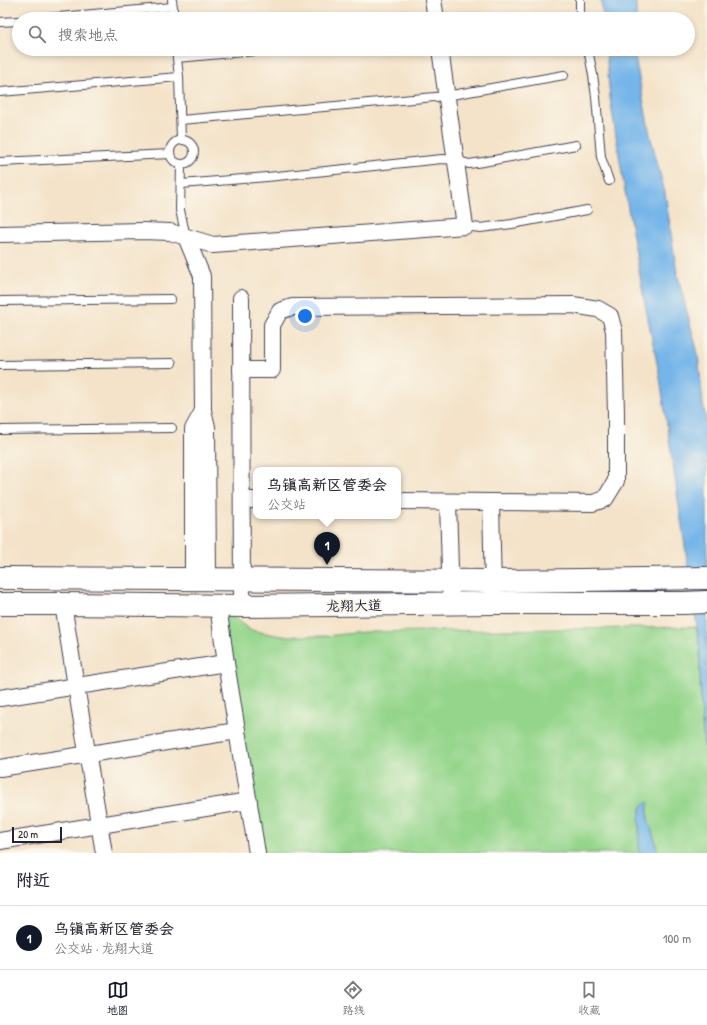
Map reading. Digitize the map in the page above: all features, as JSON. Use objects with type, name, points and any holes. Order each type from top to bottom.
[{"type":"main road","name":"龙翔大道","points":[[0,578],[492,581],[707,578]]},
{"type":"main road","name":"龙翔大道","points":[[0,604],[242,606],[451,603],[707,602]]},
{"type":"street","points":[[434,0],[435,12]]},
{"type":"street","points":[[0,234],[144,231],[170,232],[213,245],[465,226],[441,56]]},
{"type":"street","points":[[186,237],[202,276],[202,410],[207,427],[200,579]]},
{"type":"street","points":[[241,298],[241,370],[249,500],[242,580],[242,606]]},
{"type":"street","points":[[241,370],[272,370],[272,324],[280,311],[292,307],[573,305],[598,309],[610,316],[614,331],[616,481],[605,499],[593,503],[401,501]]},
{"type":"street","points":[[448,502],[451,603]]},
{"type":"street","points":[[491,502],[492,581],[494,603]]},
{"type":"street","points":[[63,604],[104,853]]},
{"type":"street","points":[[218,606],[257,853]]},
{"type":"street","points":[[0,698],[226,663]]},
{"type":"street","points":[[0,768],[237,731]]},
{"type":"street","points":[[0,841],[249,800]]},
{"type":"lane","points":[[580,0],[580,12]]},
{"type":"lane","points":[[96,12],[172,3]]},
{"type":"lane","points":[[0,22],[12,21]]},
{"type":"lane","points":[[181,140],[177,58],[199,56]]},
{"type":"lane","points":[[589,56],[596,97],[601,157],[609,181]]},
{"type":"lane","points":[[180,120],[446,96],[564,75]]},
{"type":"lane","points":[[0,92],[179,77]]},
{"type":"lane","points":[[181,140],[192,145],[194,149],[194,156],[189,162],[181,165],[174,162],[170,154],[171,146],[181,140]]},
{"type":"lane","points":[[181,184],[267,177],[442,159],[456,160],[469,164],[576,145]]},
{"type":"lane","points":[[0,162],[170,154]]},
{"type":"lane","points":[[181,165],[180,210],[186,237]]},
{"type":"lane","points":[[465,226],[480,228],[512,224],[587,210]]},
{"type":"lane","points":[[0,301],[170,298]]},
{"type":"lane","points":[[0,365],[172,363]]},
{"type":"lane","points":[[0,430],[172,428]]},
{"type":"green space","points":[[218,606],[250,630],[281,636],[326,636],[364,632],[696,627],[700,647],[700,685],[703,739],[707,763],[707,853],[257,853]]},
{"type":"water","points":[[601,0],[636,0],[636,12],[602,12]]},
{"type":"water","points":[[607,56],[635,56],[650,135],[665,193],[677,273],[698,354],[703,404],[707,426],[707,763],[701,705],[700,647],[660,378],[644,299],[610,98]]},
{"type":"water","points":[[648,802],[648,819],[656,843],[657,853],[639,853],[639,818],[642,806]]},
{"type":"place","name":"乌镇高新区管委会","points":[[327,565]]}]
